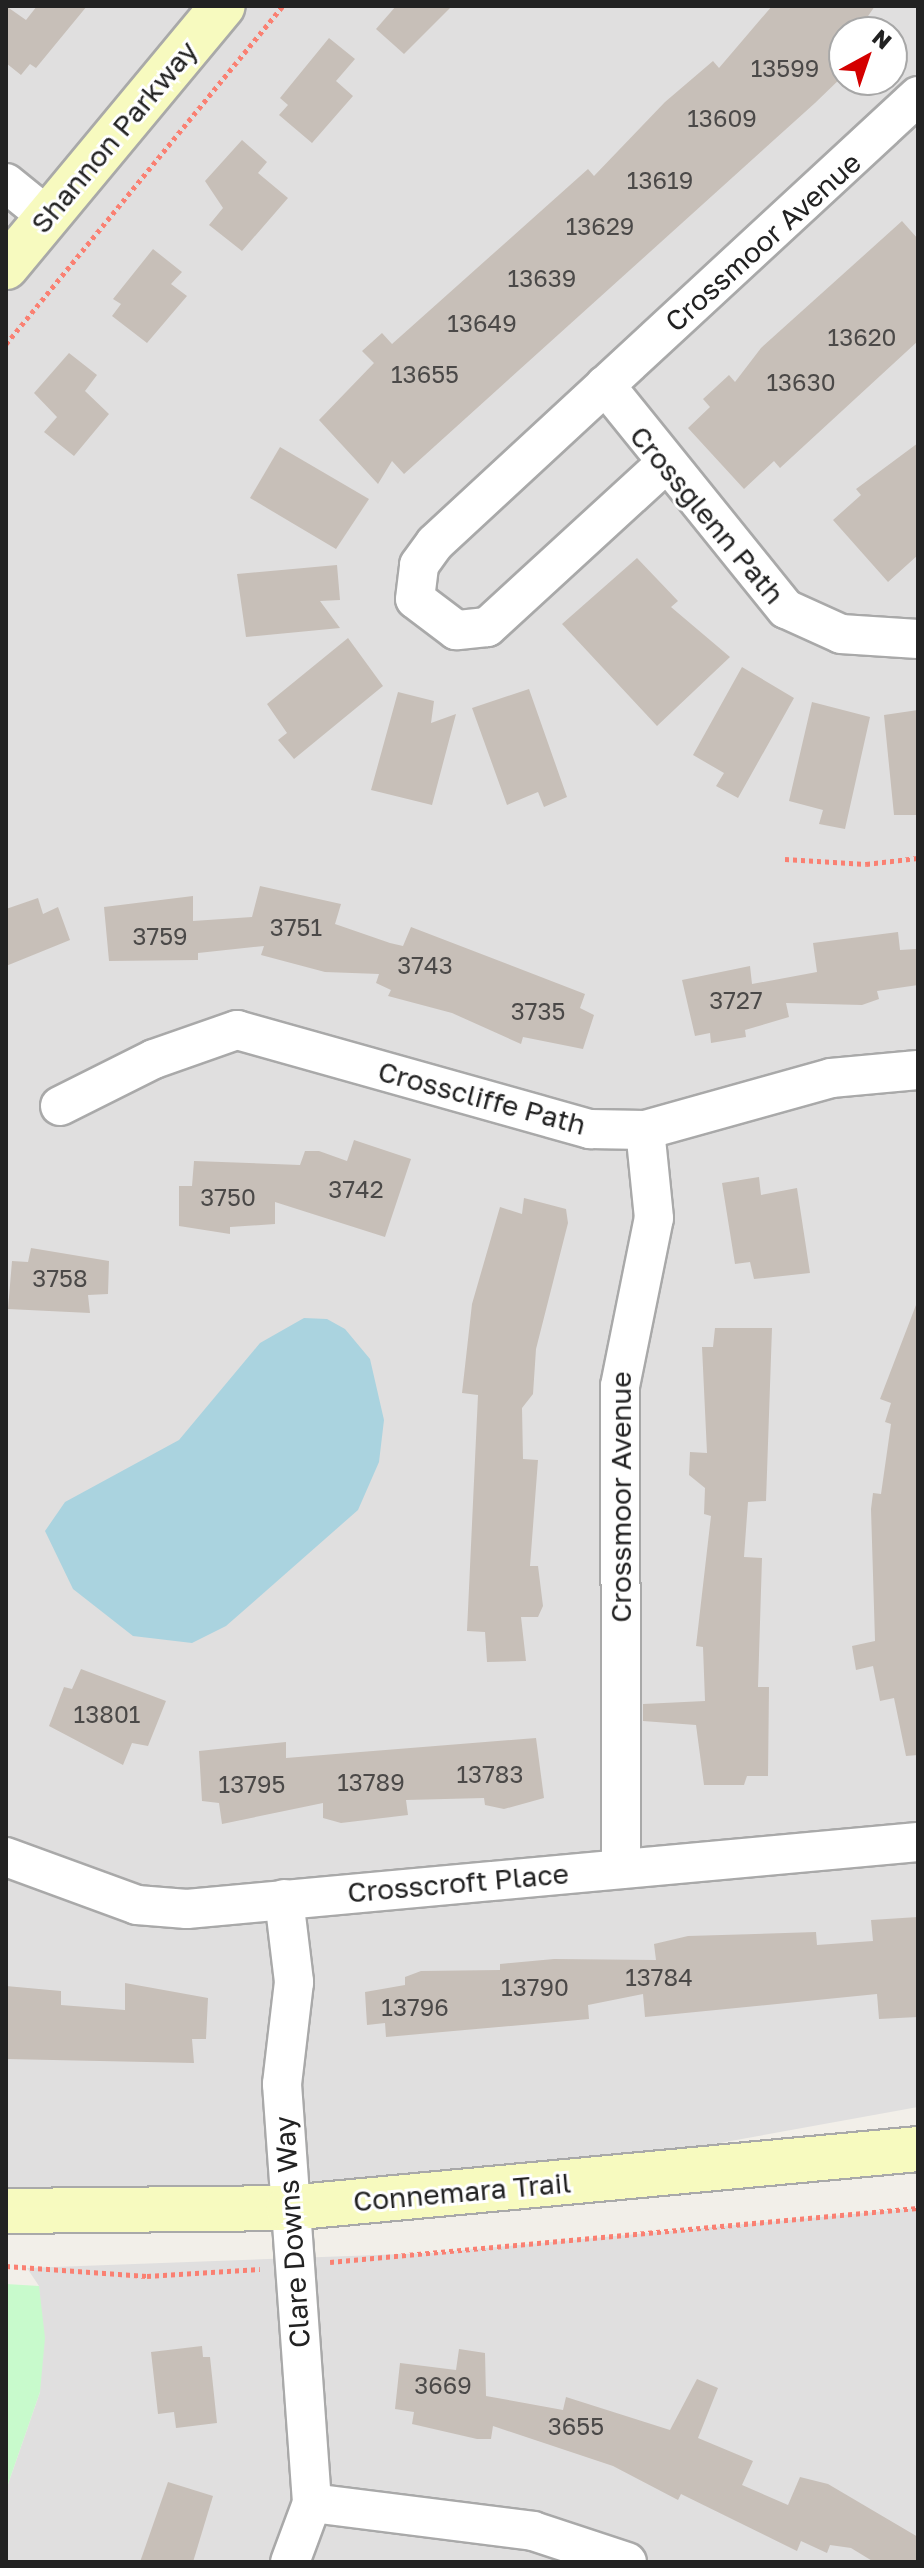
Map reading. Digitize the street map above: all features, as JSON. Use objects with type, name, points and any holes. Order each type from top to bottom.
[{"type":"street","name":"Shannon Parkway","points":[[6,267],[223,6]]},
{"type":"street","name":"Crossmoor Avenue","points":[[664,465],[487,627],[456,630],[415,599],[419,565],[435,543],[918,96]]},
{"type":"street","points":[[6,183],[48,217]]},
{"type":"street","name":"Crossglenn Path","points":[[605,385],[664,465],[786,609],[841,634],[918,639]]},
{"type":"street","name":"Crosscliffe Path","points":[[60,1106],[154,1059],[237,1030],[550,1123],[645,1130],[831,1078],[918,1070]]},
{"type":"street","name":"Crossmoor Avenue","points":[[621,1869],[620,1386],[654,1218],[645,1130]]},
{"type":"street","name":"Crosscroft Place","points":[[6,1857],[137,1905],[187,1909],[918,1842]]},
{"type":"street","name":"Clare Downs Way","points":[[284,1899],[294,1982],[281,2052],[288,2208],[312,2503],[290,2562]]},
{"type":"street","name":"Connemara Trail","points":[[6,2211],[288,2208],[918,2149]]},
{"type":"street","points":[[312,2503],[533,2531],[627,2562]]},
{"type":"path","points":[[6,344],[283,6]]},
{"type":"path","points":[[785,859],[866,864],[918,858]]},
{"type":"path","points":[[6,2266],[147,2276],[293,2266],[918,2208]]},
{"type":"shaded area","points":[[6,6],[918,6],[918,2107],[444,2193],[6,2202]]},
{"type":"shaded area","points":[[918,2208],[918,2562],[6,2562],[6,2490],[40,2392],[39,2286],[27,2268],[431,2253]]},
{"type":"green space","points":[[6,2284],[39,2286],[45,2338],[40,2392],[6,2490]]},
{"type":"water","points":[[304,1318],[327,1319],[345,1329],[370,1359],[384,1420],[379,1462],[358,1510],[226,1626],[192,1643],[133,1636],[73,1589],[45,1531],[65,1502],[179,1440],[260,1343]]},
{"type":"building","points":[[6,6],[26,20],[37,6],[87,6],[36,68],[30,64],[21,75],[6,63]]},
{"type":"building","points":[[396,6],[452,6],[404,54],[376,29]]},
{"type":"building","points":[[772,6],[875,6],[868,16],[828,16],[828,90],[815,103],[404,474],[392,461],[378,484],[319,420],[374,363],[362,351],[382,333],[392,344],[588,169],[594,176],[665,102],[713,61],[719,68]]},
{"type":"building","points":[[329,38],[355,59],[336,81],[353,96],[312,143],[279,115],[288,105],[280,98]]},
{"type":"building","points":[[242,140],[267,162],[258,173],[288,198],[242,251],[209,225],[223,208],[205,181]]},
{"type":"building","points":[[902,221],[918,239],[918,341],[780,468],[774,461],[744,489],[688,428],[710,407],[703,399],[729,375],[735,382],[761,348]]},
{"type":"building","points":[[153,249],[182,272],[171,284],[187,296],[147,343],[112,316],[121,304],[113,299]]},
{"type":"building","points":[[69,353],[97,375],[85,391],[109,414],[74,456],[44,432],[57,417],[34,393]]},
{"type":"building","points":[[918,443],[918,555],[888,582],[833,520],[861,495],[856,489]]},
{"type":"building","points":[[280,447],[369,499],[336,549],[250,498]]},
{"type":"building","points":[[637,558],[678,601],[671,607],[730,657],[657,726],[562,624]]},
{"type":"building","points":[[337,565],[340,600],[320,601],[340,628],[246,637],[237,574]]},
{"type":"building","points":[[348,638],[383,686],[294,759],[278,740],[287,733],[267,704]]},
{"type":"building","points":[[742,667],[794,698],[738,798],[716,786],[724,773],[693,755]]},
{"type":"building","points":[[529,689],[567,797],[544,807],[538,792],[507,805],[472,708]]},
{"type":"building","points":[[398,692],[434,701],[431,723],[456,714],[432,805],[371,790]]},
{"type":"building","points":[[812,702],[870,717],[845,829],[819,824],[823,810],[789,801]]},
{"type":"building","points":[[918,710],[918,815],[894,815],[884,715]]},
{"type":"building","points":[[260,886],[341,904],[335,924],[390,943],[403,946],[411,927],[585,994],[580,1008],[594,1015],[583,1049],[523,1037],[521,1044],[452,1013],[388,996],[391,990],[376,983],[379,974],[325,972],[261,955],[264,946],[198,953],[198,960],[109,961],[104,907],[193,896],[193,921],[252,917]]},
{"type":"building","points":[[38,898],[43,914],[58,907],[70,940],[6,966],[6,909]]},
{"type":"building","points":[[898,932],[900,950],[916,949],[918,985],[877,991],[879,999],[862,1005],[786,1003],[789,1017],[745,1030],[746,1037],[711,1043],[710,1033],[695,1036],[682,980],[750,966],[752,984],[817,972],[813,943]]},
{"type":"building","points":[[354,1140],[411,1159],[385,1237],[275,1202],[275,1224],[230,1227],[230,1234],[179,1226],[179,1186],[192,1186],[194,1161],[300,1165],[305,1151],[319,1151],[347,1161]]},
{"type":"building","points":[[759,1177],[761,1195],[797,1188],[810,1273],[754,1279],[750,1262],[735,1264],[722,1183]]},
{"type":"building","points":[[524,1198],[566,1209],[568,1223],[536,1349],[533,1394],[522,1408],[523,1459],[538,1460],[530,1566],[538,1566],[543,1606],[538,1617],[521,1617],[526,1661],[487,1662],[485,1632],[467,1631],[478,1395],[462,1393],[472,1304],[500,1207],[522,1214]]},
{"type":"building","points":[[31,1248],[109,1261],[108,1294],[88,1295],[90,1313],[8,1309],[12,1261],[28,1262]]},
{"type":"building","points":[[916,1305],[918,1755],[906,1756],[894,1698],[880,1701],[873,1666],[856,1670],[852,1646],[875,1641],[871,1509],[873,1493],[881,1494],[891,1424],[885,1422],[891,1403],[880,1399]]},
{"type":"building","points":[[715,1328],[772,1328],[766,1501],[748,1502],[744,1557],[762,1558],[758,1687],[769,1687],[768,1776],[747,1776],[744,1785],[704,1785],[696,1725],[643,1721],[643,1704],[705,1701],[703,1647],[696,1646],[711,1516],[704,1514],[705,1488],[689,1475],[690,1452],[707,1453],[702,1347],[713,1347]]},
{"type":"building","points":[[81,1669],[166,1701],[148,1746],[132,1743],[123,1765],[49,1726],[64,1687],[72,1689]]},
{"type":"building","points":[[536,1738],[544,1798],[504,1809],[485,1805],[484,1798],[406,1800],[408,1815],[341,1823],[323,1818],[323,1803],[222,1824],[219,1803],[202,1801],[199,1751],[286,1742],[286,1758]]},
{"type":"building","points":[[918,1917],[918,2017],[879,2019],[877,1994],[645,2017],[643,1994],[588,2005],[589,2019],[386,2037],[385,2023],[367,2025],[365,1992],[405,1985],[405,1977],[421,1971],[500,1970],[500,1964],[554,1959],[656,1960],[654,1944],[688,1936],[816,1932],[817,1945],[873,1941],[871,1920]]},
{"type":"building","points":[[125,1983],[208,1998],[206,2039],[192,2039],[194,2063],[6,2059],[6,1986],[61,1991],[61,2005],[125,2010]]},
{"type":"building","points":[[202,2346],[203,2357],[210,2357],[217,2423],[176,2428],[174,2412],[158,2414],[151,2352]]},
{"type":"building","points":[[459,2349],[485,2353],[486,2396],[563,2410],[566,2397],[670,2430],[697,2379],[718,2388],[698,2438],[753,2461],[742,2485],[788,2505],[800,2477],[828,2484],[918,2537],[918,2562],[874,2562],[851,2548],[830,2545],[827,2553],[801,2541],[797,2551],[681,2494],[678,2500],[613,2466],[493,2426],[491,2439],[477,2439],[412,2424],[414,2412],[395,2409],[400,2363],[456,2370]]},
{"type":"building","points":[[168,2482],[213,2496],[193,2562],[140,2562]]}]
